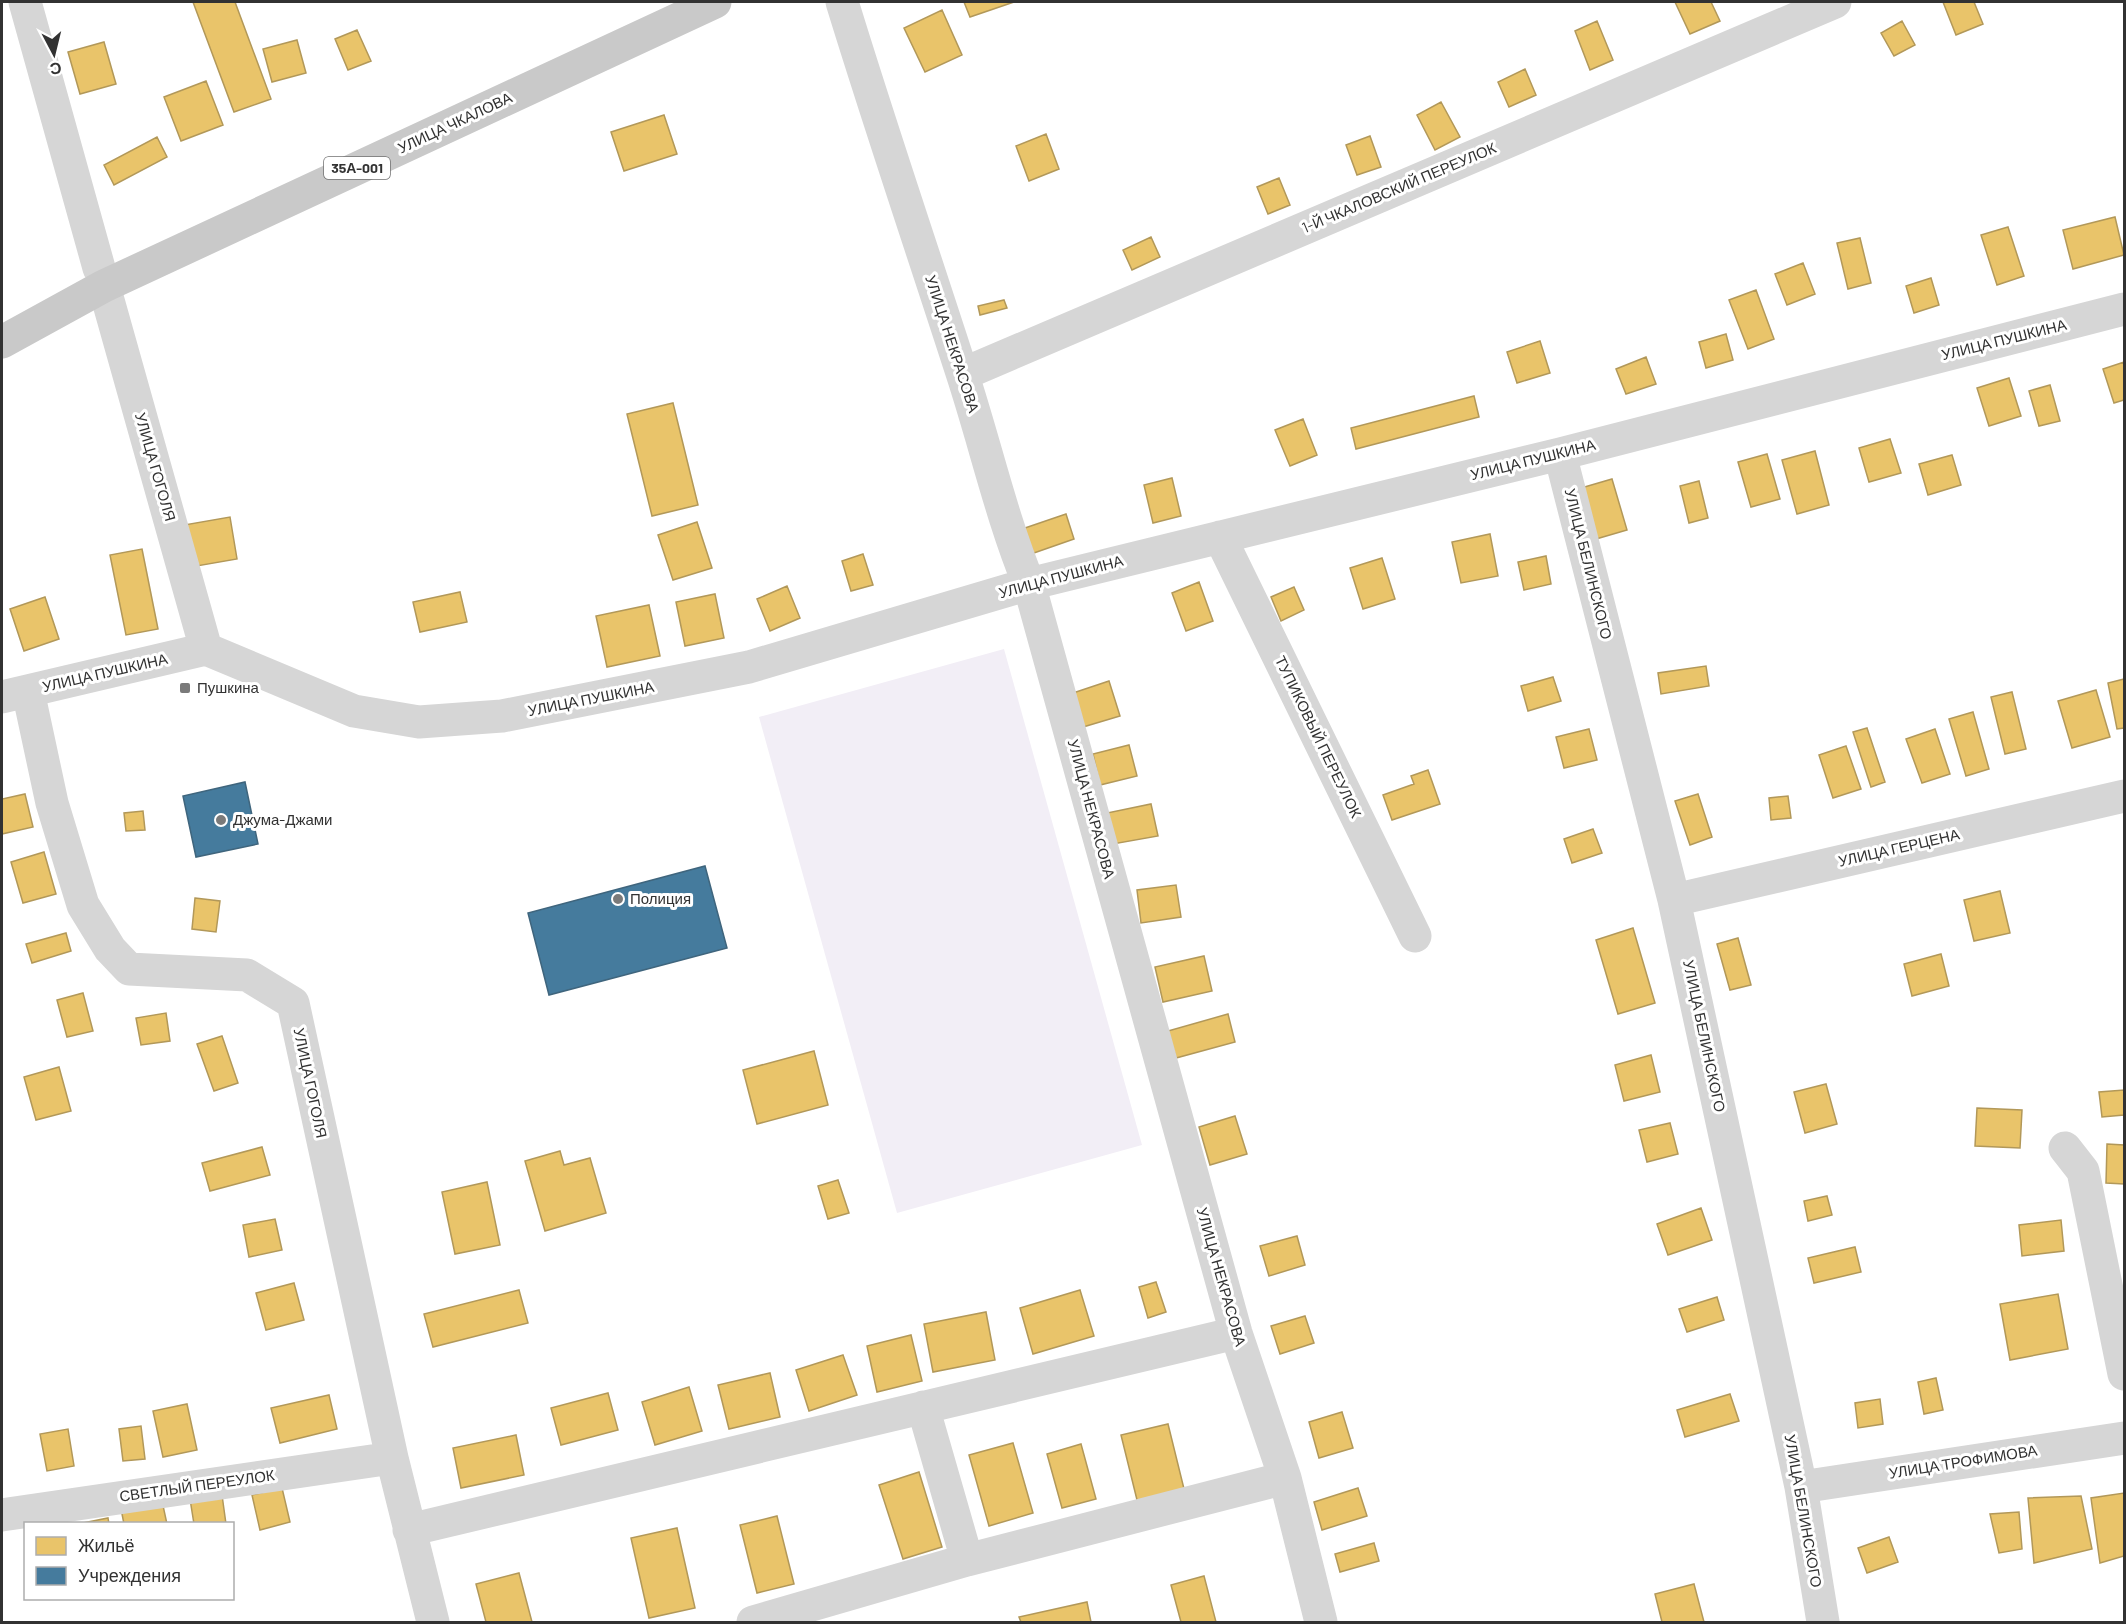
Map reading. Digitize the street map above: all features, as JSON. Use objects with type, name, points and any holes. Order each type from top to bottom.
[{"type":"main road","name":"УЛИЦА ЧКАЛОВА","points":[[2,342],[101,277],[672,2]]},
{"type":"main road","name":"УЛИЦА ЧКАЛОВА","points":[[2,322],[715,2]]},
{"type":"street","name":"УЛИЦА ГОГОЛЯ","points":[[25,2],[206,649]]},
{"type":"street","name":"УЛИЦА НЕКРАСОВА","points":[[842,2],[896,176],[963,374],[1017,554],[1029,584],[1236,1333],[1285,1478],[1321,1623]]},
{"type":"street","name":"1-Й ЧКАЛОВСКИЙ ПЕРЕУЛОК","points":[[963,374],[1835,2]]},
{"type":"street","name":"УЛИЦА ПУШКИНА","points":[[15,694],[206,649],[354,711],[419,722],[502,716],[749,667],[1029,584],[1560,454],[2124,309]]},
{"type":"street","name":"УЛИЦА БЕЛИНСКОГО","points":[[1560,454],[1674,900],[1801,1486],[1823,1623]]},
{"type":"street","name":"ТУПИКОВЫЙ ПЕРЕУЛОК","points":[[1220,537],[1415,936]]},
{"type":"street","name":"УЛИЦА ГОГОЛЯ","points":[[15,694],[83,905],[110,949],[129,969],[247,975],[293,1003],[392,1458],[434,1623]]},
{"type":"street","name":"УЛИЦА ГЕРЦЕНА","points":[[1674,900],[2124,796]]},
{"type":"street","points":[[2065,1149],[2083,1171],[2124,1374]]},
{"type":"street","points":[[409,1530],[1236,1333]]},
{"type":"street","points":[[923,1407],[967,1560]]},
{"type":"street","name":"УЛИЦА ТРОФИМОВА","points":[[1801,1486],[2124,1438]]},
{"type":"street","name":"СВЕТЛЫЙ ПЕРЕУЛОК","points":[[2,1515],[392,1458]]},
{"type":"street","points":[[753,1623],[967,1560],[1285,1478]]},
{"type":"shaded area","points":[[1004,649],[1142,1145],[897,1213],[759,717]]},
{"type":"building: Жильё","points":[[193,2],[235,2],[271,99],[234,112]]},
{"type":"building: Жильё","points":[[964,2],[1014,2],[970,17]]},
{"type":"building: Жильё","points":[[1675,2],[1711,2],[1720,21],[1690,34]]},
{"type":"building: Жильё","points":[[1943,2],[1974,2],[1983,24],[1956,35]]},
{"type":"building: Жильё","points":[[942,10],[962,55],[925,72],[904,28]]},
{"type":"building: Жильё","points":[[1597,21],[1613,60],[1590,70],[1575,31]]},
{"type":"building: Жильё","points":[[1902,21],[1915,45],[1894,56],[1881,33]]},
{"type":"building: Жильё","points":[[357,30],[371,61],[348,70],[335,39]]},
{"type":"building: Жильё","points":[[297,40],[306,73],[272,82],[263,49]]},
{"type":"building: Жильё","points":[[104,42],[116,84],[80,94],[68,52]]},
{"type":"building: Жильё","points":[[1525,69],[1536,95],[1509,107],[1498,82]]},
{"type":"building: Жильё","points":[[206,81],[223,125],[181,141],[164,97]]},
{"type":"building: Жильё","points":[[1441,102],[1460,137],[1435,150],[1417,115]]},
{"type":"building: Жильё","points":[[664,115],[677,154],[624,171],[611,132]]},
{"type":"building: Жильё","points":[[1046,134],[1059,169],[1029,181],[1016,146]]},
{"type":"building: Жильё","points":[[1370,136],[1381,167],[1357,175],[1346,145]]},
{"type":"building: Жильё","points":[[157,137],[167,157],[114,185],[104,165]]},
{"type":"building: Жильё","points":[[1279,178],[1290,205],[1268,214],[1257,187]]},
{"type":"building: Жильё","points":[[2115,217],[2124,255],[2073,269],[2063,230]]},
{"type":"building: Жильё","points":[[2008,227],[2024,276],[1997,285],[1981,235]]},
{"type":"building: Жильё","points":[[1151,237],[1160,257],[1132,270],[1123,250]]},
{"type":"building: Жильё","points":[[1860,238],[1871,283],[1848,289],[1837,243]]},
{"type":"building: Жильё","points":[[1803,263],[1815,294],[1787,305],[1775,274]]},
{"type":"building: Жильё","points":[[1931,278],[1939,305],[1914,313],[1906,286]]},
{"type":"building: Жильё","points":[[1756,290],[1774,339],[1748,349],[1729,300]]},
{"type":"building: Жильё","points":[[1004,300],[1007,308],[980,315],[978,306]]},
{"type":"building: Жильё","points":[[1726,334],[1733,360],[1706,368],[1699,342]]},
{"type":"building: Жильё","points":[[1540,341],[1550,373],[1517,383],[1507,352]]},
{"type":"building: Жильё","points":[[1646,357],[1656,384],[1626,394],[1616,369]]},
{"type":"building: Жильё","points":[[2124,362],[2124,400],[2114,403],[2103,369]]},
{"type":"building: Жильё","points":[[2009,378],[2021,416],[1989,426],[1977,388]]},
{"type":"building: Жильё","points":[[2050,385],[2060,421],[2039,426],[2029,391]]},
{"type":"building: Жильё","points":[[1474,396],[1479,417],[1356,449],[1351,428]]},
{"type":"building: Жильё","points":[[673,403],[698,505],[652,516],[627,414]]},
{"type":"building: Жильё","points":[[1303,419],[1317,455],[1290,466],[1275,430]]},
{"type":"building: Жильё","points":[[1890,439],[1901,473],[1869,482],[1859,448]]},
{"type":"building: Жильё","points":[[1815,451],[1829,505],[1797,514],[1782,460]]},
{"type":"building: Жильё","points":[[1767,454],[1780,499],[1751,507],[1738,462]]},
{"type":"building: Жильё","points":[[1952,455],[1961,485],[1928,495],[1919,464]]},
{"type":"building: Жильё","points":[[1172,478],[1181,516],[1153,523],[1144,485]]},
{"type":"building: Жильё","points":[[1612,479],[1627,530],[1596,539],[1581,488]]},
{"type":"building: Жильё","points":[[1699,481],[1708,518],[1689,523],[1680,486]]},
{"type":"building: Жильё","points":[[1066,514],[1074,539],[1031,554],[1022,529]]},
{"type":"building: Жильё","points":[[230,517],[237,559],[191,567],[184,525]]},
{"type":"building: Жильё","points":[[697,522],[712,568],[673,580],[658,535]]},
{"type":"building: Жильё","points":[[1490,534],[1498,576],[1461,583],[1452,542]]},
{"type":"building: Жильё","points":[[142,549],[158,629],[126,635],[110,555]]},
{"type":"building: Жильё","points":[[863,554],[873,585],[851,591],[842,561]]},
{"type":"building: Жильё","points":[[1546,556],[1551,584],[1524,590],[1518,562]]},
{"type":"building: Жильё","points":[[1382,558],[1395,599],[1363,609],[1350,568]]},
{"type":"building: Жильё","points":[[1199,582],[1213,621],[1186,631],[1172,593]]},
{"type":"building: Жильё","points":[[787,586],[800,618],[770,631],[757,599]]},
{"type":"building: Жильё","points":[[1294,587],[1304,610],[1281,621],[1271,597]]},
{"type":"building: Жильё","points":[[460,592],[467,622],[420,632],[413,602]]},
{"type":"building: Жильё","points":[[715,594],[724,638],[685,646],[676,602]]},
{"type":"building: Жильё","points":[[45,597],[59,639],[24,651],[10,609]]},
{"type":"building: Жильё","points":[[649,605],[660,656],[607,667],[596,616]]},
{"type":"building: Жильё","points":[[1706,666],[1709,686],[1661,694],[1658,673]]},
{"type":"building: Жильё","points":[[1553,677],[1561,701],[1528,711],[1521,686]]},
{"type":"building: Жильё","points":[[2124,679],[2124,728],[2117,729],[2108,683]]},
{"type":"building: Жильё","points":[[1109,681],[1120,716],[1083,727],[1073,693]]},
{"type":"building: Жильё","points":[[2096,690],[2110,737],[2072,748],[2058,701]]},
{"type":"building: Жильё","points":[[2012,692],[2026,749],[2005,754],[1991,697]]},
{"type":"building: Жильё","points":[[1973,712],[1989,769],[1966,776],[1949,719]]},
{"type":"building: Жильё","points":[[1867,728],[1885,782],[1871,787],[1853,732]]},
{"type":"building: Жильё","points":[[1589,729],[1597,760],[1564,768],[1556,737]]},
{"type":"building: Жильё","points":[[1935,729],[1950,774],[1922,783],[1906,739]]},
{"type":"building: Жильё","points":[[1129,745],[1137,776],[1100,785],[1093,754]]},
{"type":"building: Жильё","points":[[1846,746],[1861,789],[1833,798],[1819,755]]},
{"type":"building: Жильё","points":[[1428,770],[1440,804],[1392,820],[1383,795],[1414,784],[1411,776]]},
{"type":"building: Жильё","points":[[25,794],[33,827],[2,834],[2,799]]},
{"type":"building: Жильё","points":[[1698,794],[1712,837],[1690,845],[1675,801]]},
{"type":"building: Жильё","points":[[1788,796],[1791,818],[1771,820],[1769,798]]},
{"type":"building: Жильё","points":[[1151,804],[1158,836],[1113,844],[1107,813]]},
{"type":"building: Жильё","points":[[143,811],[145,830],[126,831],[124,813]]},
{"type":"building: Жильё","points":[[1593,829],[1602,853],[1572,863],[1564,839]]},
{"type":"building: Жильё","points":[[44,852],[56,894],[23,903],[11,862]]},
{"type":"building: Жильё","points":[[1176,885],[1181,917],[1141,923],[1137,890]]},
{"type":"building: Жильё","points":[[2000,891],[2010,933],[1974,941],[1964,900]]},
{"type":"building: Жильё","points":[[195,898],[220,901],[216,932],[192,929]]},
{"type":"building: Жильё","points":[[1633,928],[1655,1003],[1618,1014],[1596,940]]},
{"type":"building: Жильё","points":[[66,933],[71,951],[32,963],[26,944]]},
{"type":"building: Жильё","points":[[1738,938],[1751,985],[1730,990],[1717,944]]},
{"type":"building: Жильё","points":[[1941,954],[1949,986],[1912,996],[1904,964]]},
{"type":"building: Жильё","points":[[1204,956],[1212,991],[1163,1002],[1155,967]]},
{"type":"building: Жильё","points":[[83,993],[93,1031],[67,1037],[57,1000]]},
{"type":"building: Жильё","points":[[166,1013],[170,1041],[141,1045],[136,1018]]},
{"type":"building: Жильё","points":[[1228,1014],[1235,1042],[1176,1058],[1168,1031]]},
{"type":"building: Жильё","points":[[222,1036],[238,1083],[214,1091],[197,1044]]},
{"type":"building: Жильё","points":[[814,1051],[828,1105],[757,1124],[743,1070]]},
{"type":"building: Жильё","points":[[1651,1055],[1660,1092],[1624,1101],[1615,1065]]},
{"type":"building: Жильё","points":[[59,1067],[71,1111],[36,1120],[24,1077]]},
{"type":"building: Жильё","points":[[1826,1084],[1837,1124],[1805,1133],[1794,1092]]},
{"type":"building: Жильё","points":[[2124,1090],[2124,1115],[2102,1117],[2099,1092]]},
{"type":"building: Жильё","points":[[1977,1108],[2022,1110],[2020,1148],[1975,1146]]},
{"type":"building: Жильё","points":[[1235,1116],[1247,1154],[1210,1165],[1199,1127]]},
{"type":"building: Жильё","points":[[1670,1123],[1678,1154],[1647,1162],[1639,1130]]},
{"type":"building: Жильё","points":[[2107,1144],[2124,1145],[2124,1184],[2106,1183]]},
{"type":"building: Жильё","points":[[262,1147],[270,1175],[210,1191],[202,1163]]},
{"type":"building: Жильё","points":[[560,1151],[564,1165],[590,1158],[606,1213],[545,1231],[525,1161]]},
{"type":"building: Жильё","points":[[838,1180],[849,1213],[828,1219],[818,1186]]},
{"type":"building: Жильё","points":[[487,1182],[500,1245],[455,1254],[442,1192]]},
{"type":"building: Жильё","points":[[1827,1196],[1832,1215],[1808,1221],[1804,1201]]},
{"type":"building: Жильё","points":[[1701,1208],[1712,1240],[1668,1255],[1657,1224]]},
{"type":"building: Жильё","points":[[275,1219],[282,1250],[249,1257],[243,1225]]},
{"type":"building: Жильё","points":[[2061,1220],[2064,1251],[2022,1256],[2019,1225]]},
{"type":"building: Жильё","points":[[1297,1236],[1305,1265],[1269,1276],[1260,1246]]},
{"type":"building: Жильё","points":[[1855,1247],[1861,1272],[1814,1283],[1808,1258]]},
{"type":"building: Жильё","points":[[1156,1282],[1166,1312],[1148,1318],[1139,1287]]},
{"type":"building: Жильё","points":[[294,1283],[304,1320],[266,1330],[256,1293]]},
{"type":"building: Жильё","points":[[519,1290],[528,1323],[433,1347],[424,1314]]},
{"type":"building: Жильё","points":[[1080,1290],[1094,1336],[1033,1354],[1020,1308]]},
{"type":"building: Жильё","points":[[2058,1294],[2068,1349],[2010,1360],[2000,1304]]},
{"type":"building: Жильё","points":[[1717,1297],[1724,1320],[1687,1332],[1679,1309]]},
{"type":"building: Жильё","points":[[986,1312],[995,1360],[933,1372],[924,1324]]},
{"type":"building: Жильё","points":[[1305,1316],[1314,1343],[1280,1354],[1271,1326]]},
{"type":"building: Жильё","points":[[911,1335],[922,1381],[877,1392],[867,1346]]},
{"type":"building: Жильё","points":[[843,1355],[857,1395],[809,1411],[796,1370]]},
{"type":"building: Жильё","points":[[770,1373],[780,1417],[729,1429],[718,1385]]},
{"type":"building: Жильё","points":[[1936,1378],[1943,1410],[1924,1414],[1918,1382]]},
{"type":"building: Жильё","points":[[689,1387],[702,1431],[655,1445],[642,1402]]},
{"type":"building: Жильё","points":[[608,1393],[618,1430],[561,1445],[551,1408]]},
{"type":"building: Жильё","points":[[1730,1394],[1739,1421],[1685,1437],[1677,1410]]},
{"type":"building: Жильё","points":[[329,1395],[337,1429],[280,1443],[271,1408]]},
{"type":"building: Жильё","points":[[1880,1399],[1883,1424],[1858,1428],[1855,1403]]},
{"type":"building: Жильё","points":[[187,1404],[197,1450],[163,1457],[153,1411]]},
{"type":"building: Жильё","points":[[1342,1412],[1353,1448],[1319,1458],[1309,1422]]},
{"type":"building: Жильё","points":[[1168,1424],[1186,1497],[1139,1508],[1121,1435]]},
{"type":"building: Жильё","points":[[141,1426],[145,1459],[123,1461],[119,1429]]},
{"type":"building: Жильё","points":[[68,1429],[74,1466],[47,1471],[40,1434]]},
{"type":"building: Жильё","points":[[516,1435],[524,1475],[461,1488],[453,1448]]},
{"type":"building: Жильё","points":[[1013,1443],[1033,1513],[989,1526],[969,1455]]},
{"type":"building: Жильё","points":[[1081,1444],[1096,1499],[1062,1508],[1047,1454]]},
{"type":"building: Жильё","points":[[919,1472],[942,1547],[903,1559],[879,1485]]},
{"type":"building: Жильё","points":[[282,1488],[290,1522],[260,1530],[252,1495]]},
{"type":"building: Жильё","points":[[1358,1488],[1367,1516],[1322,1530],[1314,1502]]},
{"type":"building: Жильё","points":[[2124,1493],[2124,1556],[2100,1563],[2091,1498]]},
{"type":"building: Жильё","points":[[222,1495],[226,1522],[194,1522],[190,1499]]},
{"type":"building: Жильё","points":[[2081,1496],[2092,1549],[2034,1563],[2028,1498]]},
{"type":"building: Жильё","points":[[162,1501],[167,1522],[124,1522],[121,1509]]},
{"type":"building: Жильё","points":[[2019,1512],[2022,1549],[1999,1553],[1990,1514]]},
{"type":"building: Жильё","points":[[777,1516],[794,1584],[757,1593],[740,1525]]},
{"type":"building: Жильё","points":[[108,1518],[109,1522],[88,1522]]},
{"type":"building: Жильё","points":[[677,1528],[695,1608],[649,1618],[631,1538]]},
{"type":"building: Жильё","points":[[1889,1537],[1898,1562],[1867,1573],[1858,1548]]},
{"type":"building: Жильё","points":[[1374,1543],[1379,1561],[1340,1572],[1335,1554]]},
{"type":"building: Жильё","points":[[519,1573],[532,1622],[486,1622],[476,1584]]},
{"type":"building: Жильё","points":[[1204,1576],[1216,1622],[1181,1622],[1171,1585]]},
{"type":"building: Жильё","points":[[1694,1584],[1704,1622],[1662,1622],[1655,1594]]},
{"type":"building: Жильё","points":[[1087,1602],[1091,1622],[1021,1622],[1019,1617]]},
{"type":"building: Учреждения","name":"Джума-Джами","points":[[245,782],[258,844],[196,857],[183,796]]},
{"type":"building: Учреждения","points":[[705,866],[727,948],[549,995],[528,913]]},
{"type":"place","name":"Пушкина","points":[[185,688]]},
{"type":"place","name":"Джума-Джами","points":[[221,820]]},
{"type":"place","name":"Полиция","points":[[618,899]]}]
